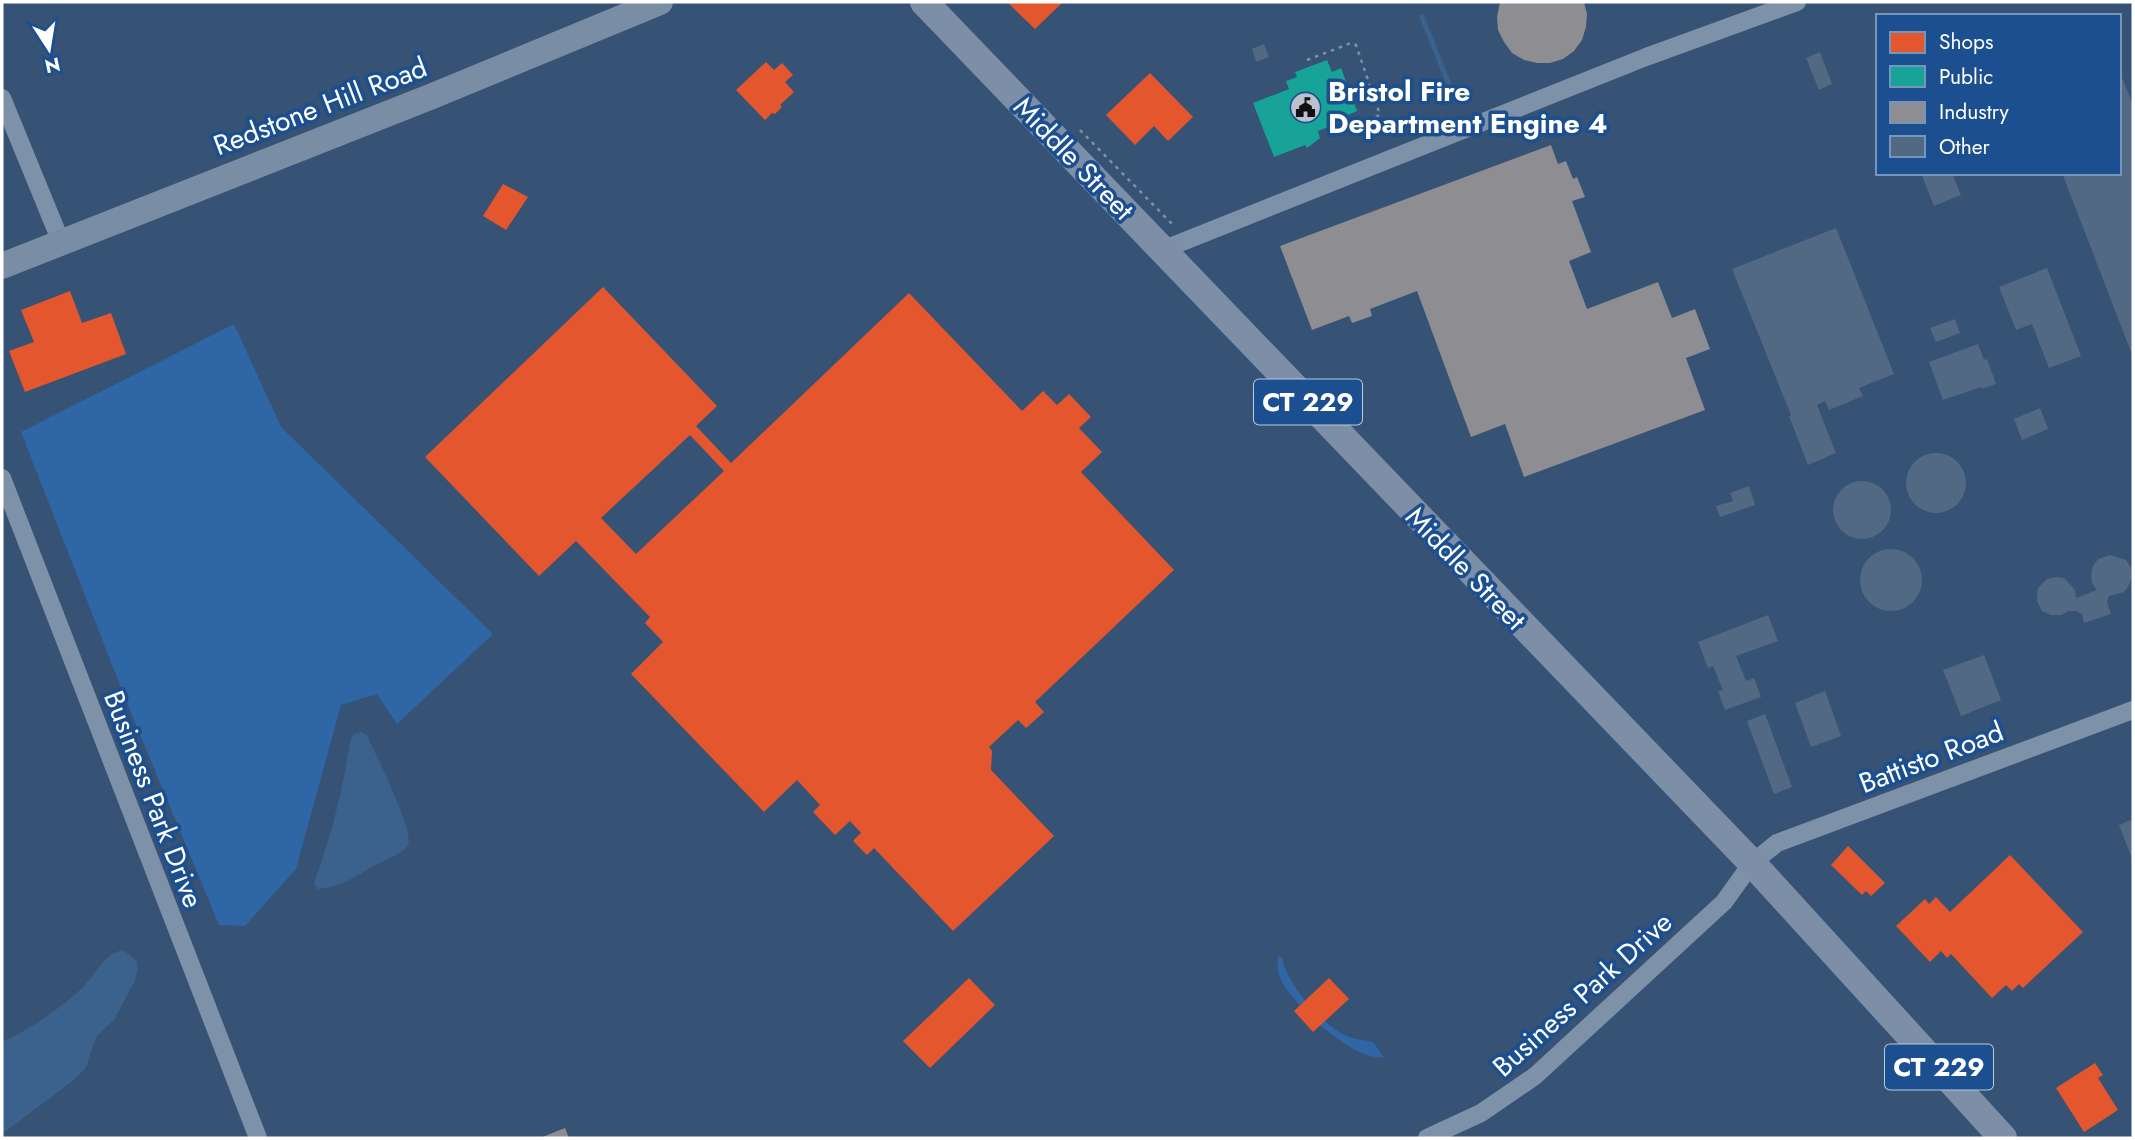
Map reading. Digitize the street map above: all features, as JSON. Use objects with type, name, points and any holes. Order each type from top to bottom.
[{"type":"main road","name":"Redstone Hill Road","points":[[2,266],[422,100],[660,2]]},
{"type":"main road","name":"Middle Street","points":[[924,2],[1175,245],[1752,863],[2003,1138]]},
{"type":"street","points":[[1175,245],[1654,53],[1797,2]]},
{"type":"street","points":[[2,97],[61,242]]},
{"type":"street","name":"Business Park Drive","points":[[2,478],[258,1138]]},
{"type":"street","name":"Battisto Road","points":[[1752,863],[1777,843],[2133,710]]},
{"type":"street","name":"Business Park Drive","points":[[1427,1138],[1481,1113],[1535,1076],[1724,902],[1752,863]]},
{"type":"path","points":[[1307,60],[1352,43],[1356,45],[1380,115],[1335,132]]},
{"type":"path","points":[[1080,130],[1175,245]]},
{"type":"shaded area","points":[[234,324],[281,427],[493,634],[397,724],[377,694],[341,705],[296,869],[245,926],[219,925],[127,703],[21,432]]},
{"type":"shaded area","points":[[361,732],[367,735],[393,792],[406,825],[408,845],[398,854],[348,880],[317,889],[314,883],[336,813],[350,741],[354,734]]},
{"type":"shaded area","points":[[123,950],[137,961],[135,980],[114,1020],[96,1037],[86,1067],[74,1080],[2,1134],[2,1042],[33,1026],[62,1005],[86,984],[109,956]]},
{"type":"shaded area","points":[[1278,956],[1282,957],[1297,989],[1323,1020],[1345,1035],[1373,1042],[1384,1057],[1372,1057],[1343,1042],[1299,1005],[1282,982]]},
{"type":"building: Shops","points":[[1007,2],[1063,2],[1035,29]]},
{"type":"building: Shops","points":[[766,62],[774,70],[782,63],[793,75],[785,82],[794,92],[775,114],[772,113],[765,120],[736,90]]},
{"type":"building: Shops","points":[[1150,73],[1193,117],[1168,141],[1154,126],[1135,145],[1106,115]]},
{"type":"building: Shops","points":[[503,184],[528,197],[506,230],[483,216]]},
{"type":"building: Shops","points":[[603,287],[717,406],[696,426],[731,463],[909,293],[1022,411],[1043,391],[1057,405],[1069,394],[1091,417],[1079,428],[1102,452],[1081,472],[1174,570],[1035,702],[1044,712],[1026,728],[1018,720],[989,747],[992,751],[991,770],[1054,836],[953,931],[874,848],[867,855],[853,841],[861,833],[850,821],[835,835],[813,812],[820,805],[797,780],[764,812],[631,674],[663,642],[645,623],[650,617],[576,541],[539,576],[425,457]],"holes":[[[690,435],[724,471],[636,554],[601,518]]]},
{"type":"building: Shops","points":[[70,291],[82,323],[111,313],[126,354],[25,392],[9,351],[34,342],[21,310]]},
{"type":"building: Shops","points":[[1848,846],[1885,883],[1871,896],[1866,891],[1862,895],[1831,865]]},
{"type":"building: Shops","points":[[2010,855],[2083,932],[2023,988],[2019,984],[2012,991],[2006,985],[1992,998],[1951,954],[1947,958],[1941,951],[1930,962],[1896,926],[1925,899],[1929,904],[1936,897],[1950,912]]},
{"type":"building: Shops","points":[[969,978],[995,1005],[930,1068],[903,1041]]},
{"type":"building: Shops","points":[[1329,978],[1349,999],[1313,1032],[1294,1011]]},
{"type":"building: Shops","points":[[2095,1063],[2103,1075],[2098,1078],[2118,1110],[2084,1132],[2056,1088]]},
{"type":"building: Public","name":"Bristol Fire Department Engine 4","points":[[1327,60],[1332,72],[1341,68],[1357,111],[1348,115],[1350,119],[1318,131],[1320,138],[1307,148],[1305,145],[1274,157],[1253,103],[1289,89],[1286,81],[1297,77],[1295,72]]},
{"type":"building: Industry","points":[[1500,2],[1584,2],[1587,14],[1582,40],[1574,51],[1563,59],[1550,63],[1524,60],[1512,53],[1498,30]]},
{"type":"building: Industry","points":[[1551,145],[1558,164],[1566,161],[1573,179],[1577,177],[1585,197],[1572,201],[1591,252],[1569,261],[1587,309],[1658,282],[1672,318],[1695,309],[1710,349],[1686,358],[1705,410],[1524,477],[1505,424],[1471,437],[1417,291],[1370,309],[1372,316],[1352,323],[1349,316],[1312,330],[1280,246]]},
{"type":"building: Industry","points":[[565,1128],[569,1138],[540,1138]]},
{"type":"building: Other","points":[[1264,44],[1269,57],[1256,62],[1252,49]]},
{"type":"building: Other","points":[[1820,52],[1832,84],[1819,90],[1806,58]]},
{"type":"building: Other","points":[[2121,75],[2133,105],[2133,357],[2063,175],[2121,175]]},
{"type":"building: Other","points":[[1922,175],[1953,175],[1961,195],[1934,206]]},
{"type":"building: Other","points":[[1836,228],[1894,374],[1859,388],[1863,396],[1829,410],[1825,401],[1817,405],[1836,453],[1808,465],[1789,416],[1791,415],[1732,269]]},
{"type":"building: Other","points":[[2047,268],[2081,356],[2049,368],[2032,324],[2016,330],[1999,287]]},
{"type":"building: Other","points":[[1955,319],[1960,333],[1936,342],[1930,328]]},
{"type":"building: Other","points":[[1978,344],[1996,384],[1943,400],[1929,362]]},
{"type":"building: Other","points":[[2040,408],[2048,429],[2022,440],[2014,419]]},
{"type":"building: Other","points":[[1930,453],[1942,453],[1961,466],[1966,483],[1964,495],[1953,508],[1942,513],[1930,513],[1911,500],[1906,489],[1906,477],[1919,458]]},
{"type":"building: Other","points":[[1856,481],[1868,481],[1883,489],[1891,504],[1891,516],[1883,531],[1868,539],[1856,539],[1841,531],[1833,516],[1833,504],[1841,489]]},
{"type":"building: Other","points":[[1749,486],[1755,505],[1720,517],[1716,506],[1733,501],[1730,493]]},
{"type":"building: Other","points":[[1891,549],[1913,558],[1922,580],[1913,602],[1891,611],[1869,602],[1860,580],[1869,558]]},
{"type":"building: Other","points":[[2110,555],[2126,560],[2132,576],[2124,592],[2109,596],[2107,602],[2111,614],[2084,623],[2082,614],[2076,611],[2051,615],[2042,611],[2037,601],[2038,588],[2047,579],[2064,578],[2075,590],[2076,598],[2097,590],[2092,583],[2093,566],[2098,559]]},
{"type":"building: Other","points":[[1768,615],[1778,641],[1736,656],[1746,681],[1754,678],[1761,697],[1725,710],[1718,691],[1723,690],[1713,666],[1708,668],[1698,642]]},
{"type":"building: Other","points":[[1984,655],[2001,700],[1961,716],[1943,670]]},
{"type":"building: Other","points":[[1825,691],[1841,736],[1811,747],[1795,703]]},
{"type":"building: Other","points":[[1765,714],[1792,787],[1774,794],[1747,721]]},
{"type":"building: Other","points":[[2133,819],[2133,861],[2119,825]]},
{"type":"waterway","points":[[1422,17],[1455,99]]},
{"type":"place","name":"Bristol Fire Department Engine 4","points":[[1305,107]]}]
